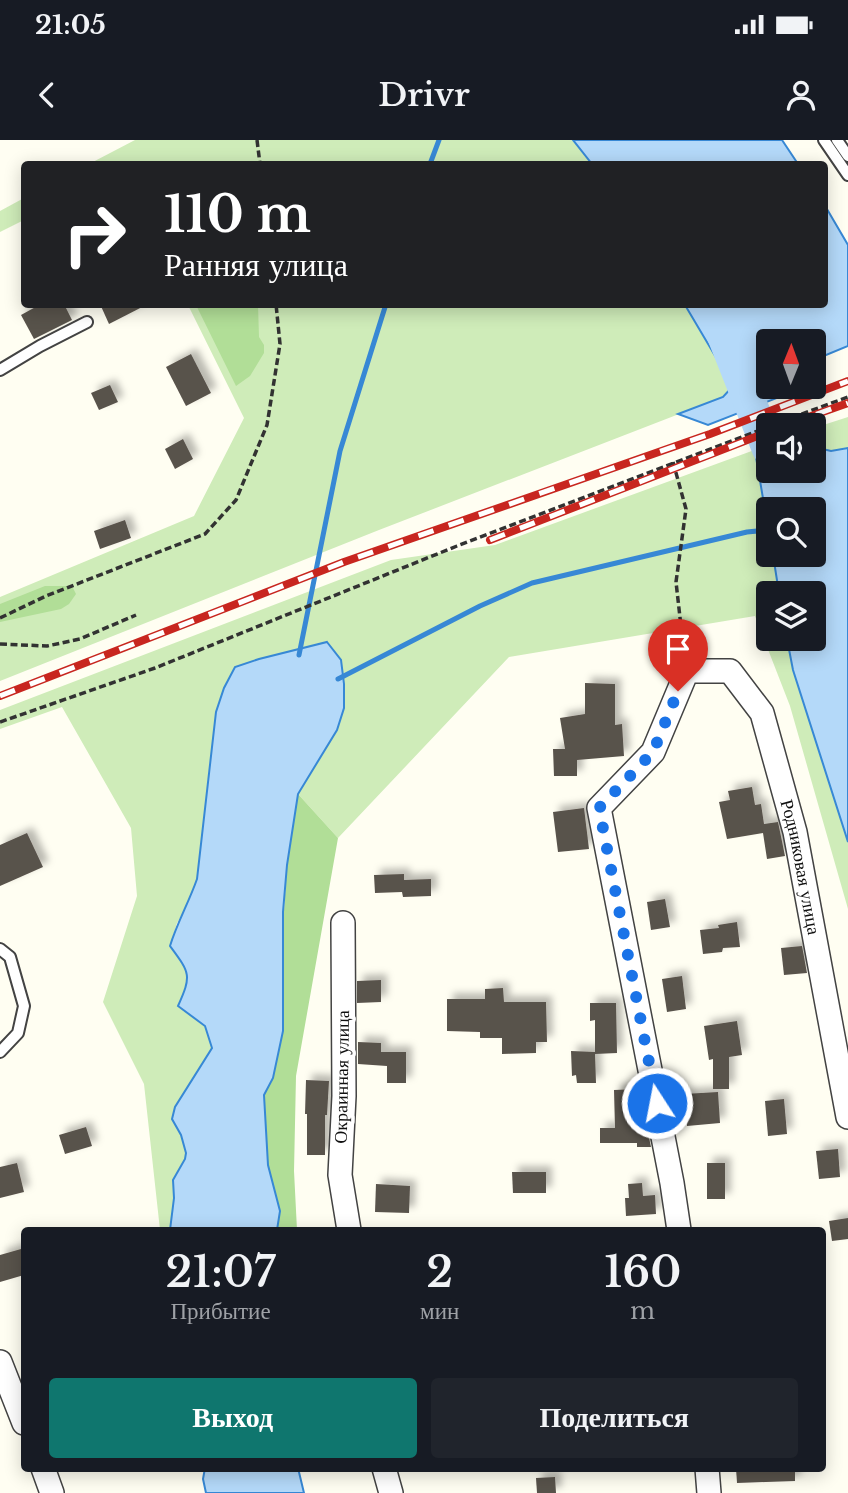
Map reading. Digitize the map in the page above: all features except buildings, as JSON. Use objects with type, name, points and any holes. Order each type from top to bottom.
[{"type":"street","name":"Родниковая улица","points":[[687,671],[730,671],[762,713],[795,832],[848,1117]]},
{"type":"street","points":[[679,1227],[599,808],[653,752],[687,671]]},
{"type":"street","name":"Окраинная улица","points":[[344,923],[344,1096],[340,1175],[349,1227]]},
{"type":"street","points":[[0,1362],[21,1415]]},
{"type":"street","points":[[44,1472],[52,1493]]},
{"type":"street","points":[[385,1472],[391,1493]]},
{"type":"street","points":[[707,1472],[709,1493]]},
{"type":"lane","points":[[824,140],[848,175]]},
{"type":"lane","points":[[837,140],[848,156]]},
{"type":"lane","points":[[0,369],[87,323]]},
{"type":"lane","points":[[0,949],[10,957],[24,1006],[19,1033],[0,1052]]},
{"type":"path","points":[[257,140],[260,161]]},
{"type":"path","points":[[0,618],[46,596],[205,534],[236,500],[267,425],[280,344],[276,308]]},
{"type":"path","points":[[805,413],[848,397]]},
{"type":"path","points":[[0,722],[155,668],[334,595],[756,431]]},
{"type":"path","points":[[673,462],[686,509],[676,582],[687,671]]},
{"type":"path","points":[[0,644],[47,646],[80,639],[136,615]]},
{"type":"green space","points":[[135,140],[573,140],[590,161],[95,161]]},
{"type":"green space","points":[[21,200],[21,222],[0,232],[0,211]]},
{"type":"green space","points":[[189,308],[687,308],[733,386],[723,397],[0,681],[0,597],[194,516],[244,418]]},
{"type":"green space","points":[[197,308],[258,308],[259,337],[264,345],[264,353],[250,376],[236,386]]},
{"type":"green space","points":[[848,417],[848,448],[826,450],[826,424]]},
{"type":"green space","points":[[756,449],[756,483],[760,483],[763,497],[756,497],[756,567],[775,567],[777,581],[756,581],[756,619],[755,616],[509,657],[338,838],[298,794],[337,730],[344,708],[327,642],[236,667],[210,760],[197,879],[189,902],[177,923],[170,946],[187,974],[178,1006],[205,1026],[212,1048],[175,1107],[172,1119],[181,1135],[186,1159],[173,1180],[170,1227],[160,1227],[144,1084],[103,1002],[137,896],[131,828],[62,707],[0,729],[0,710],[391,560],[495,545]]},
{"type":"green space","points":[[45,586],[72,586],[76,594],[69,604],[61,609],[0,622],[0,604]]},
{"type":"green space","points":[[769,651],[789,651],[848,842],[848,909],[790,706]]},
{"type":"green space","points":[[298,794],[338,838],[296,1076],[294,1171],[297,1227],[277,1227],[280,1211],[268,1165],[264,1095],[273,1078],[287,865]]},
{"type":"water","points":[[573,140],[782,140],[796,161],[590,161]]},
{"type":"water","points":[[828,211],[848,245],[848,346],[826,355],[826,329],[756,329],[756,399],[774,399],[708,425],[678,414],[723,397],[733,386],[687,308],[828,308]]},
{"type":"water","points":[[848,448],[848,842],[789,651],[826,651],[826,581],[777,581],[775,567],[826,567],[826,497],[763,497],[760,483],[826,483],[826,450]]},
{"type":"water","points":[[327,642],[341,660],[344,684],[344,708],[337,730],[298,794],[287,865],[283,912],[283,1031],[273,1078],[264,1095],[268,1165],[280,1211],[277,1227],[170,1227],[173,1180],[186,1153],[181,1135],[172,1119],[175,1107],[212,1048],[205,1026],[178,1006],[187,974],[170,946],[197,879],[216,712],[235,667]]},
{"type":"water","points":[[204,1472],[299,1472],[304,1493],[206,1493]]},
{"type":"waterway","points":[[431,161],[439,140]]},
{"type":"waterway","points":[[299,655],[340,451],[385,308]]},
{"type":"waterway","points":[[713,308],[756,418]]},
{"type":"waterway","points":[[338,679],[480,606],[532,583],[756,531]]},
{"type":"railway","points":[[0,696],[344,562],[710,434],[848,381]]},
{"type":"railway","points":[[820,413],[848,403]]},
{"type":"railway","points":[[490,540],[756,437]]},
{"type":"route","points":[[657,1103],[599,808],[653,752],[678,691]]}]
